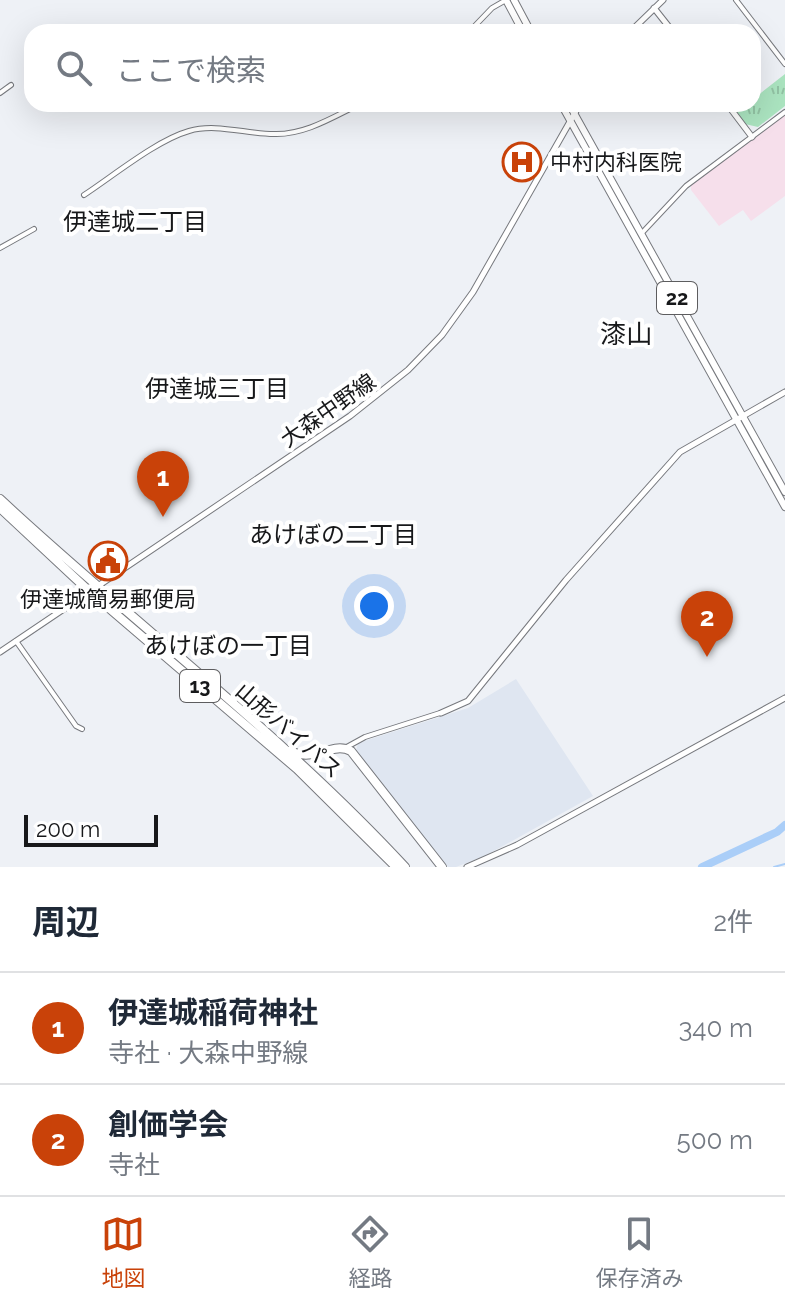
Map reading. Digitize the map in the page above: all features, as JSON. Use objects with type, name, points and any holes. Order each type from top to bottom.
[{"type":"highway","name":"山形バイパス","points":[[0,499],[93,588],[297,769],[396,867]]},
{"type":"highway","name":"山形バイパス","points":[[0,508],[342,802],[405,867]]},
{"type":"highway","points":[[237,709],[291,752],[316,755],[345,748],[442,867]]},
{"type":"highway","points":[[316,755],[309,765],[342,802]]},
{"type":"main road","points":[[506,0],[519,24]]},
{"type":"main road","points":[[514,0],[527,24]]},
{"type":"main road","name":"22","points":[[568,112],[641,234],[785,507]]},
{"type":"main road","name":"22","points":[[571,112],[739,417],[785,492]]},
{"type":"street","points":[[475,24],[506,0]]},
{"type":"street","points":[[638,24],[663,0]]},
{"type":"street","points":[[736,0],[754,24]]},
{"type":"street","points":[[654,8],[667,24]]},
{"type":"street","points":[[761,33],[785,64]]},
{"type":"street","points":[[0,93],[11,85]]},
{"type":"street","points":[[84,195],[187,131],[210,128],[291,133],[343,112]]},
{"type":"street","name":"大森中野線","points":[[0,652],[375,398],[425,355],[473,292],[575,112]]},
{"type":"street","points":[[733,112],[752,137]]},
{"type":"street","points":[[641,234],[686,186],[785,112]]},
{"type":"street","points":[[0,248],[34,229]]},
{"type":"street","points":[[345,748],[365,737],[441,713],[468,701],[574,571],[680,452],[785,392]]},
{"type":"street","points":[[16,641],[76,726],[82,729]]},
{"type":"street","points":[[467,867],[517,845],[785,698]]},
{"type":"shaded area","points":[[785,114],[785,196],[751,221],[743,210],[719,226],[691,190],[691,185]]},
{"type":"shaded area","points":[[516,679],[593,796],[485,856],[448,867],[356,751],[358,743],[468,708]]},
{"type":"green space","points":[[785,74],[785,106],[758,127],[745,124],[737,112],[761,112],[761,93]]},
{"type":"waterway","points":[[702,867],[777,832],[785,825]]},
{"type":"waterway","points":[[774,867],[785,864]]},
{"type":"place","name":"中村内科医院","points":[[522,162]]},
{"type":"place","name":"伊達城稲荷神社","points":[[163,517]]},
{"type":"place","name":"伊達城簡易郵便局","points":[[108,561]]},
{"type":"place","name":"創価学会","points":[[707,657]]},
{"type":"district","name":"伊達城二丁目","points":[[135,222]]},
{"type":"district","name":"漆山","points":[[626,334]]},
{"type":"district","name":"伊達城三丁目","points":[[217,389]]},
{"type":"district","name":"あけぼの二丁目","points":[[333,535]]},
{"type":"district","name":"あけぼの一丁目","points":[[228,646]]}]
